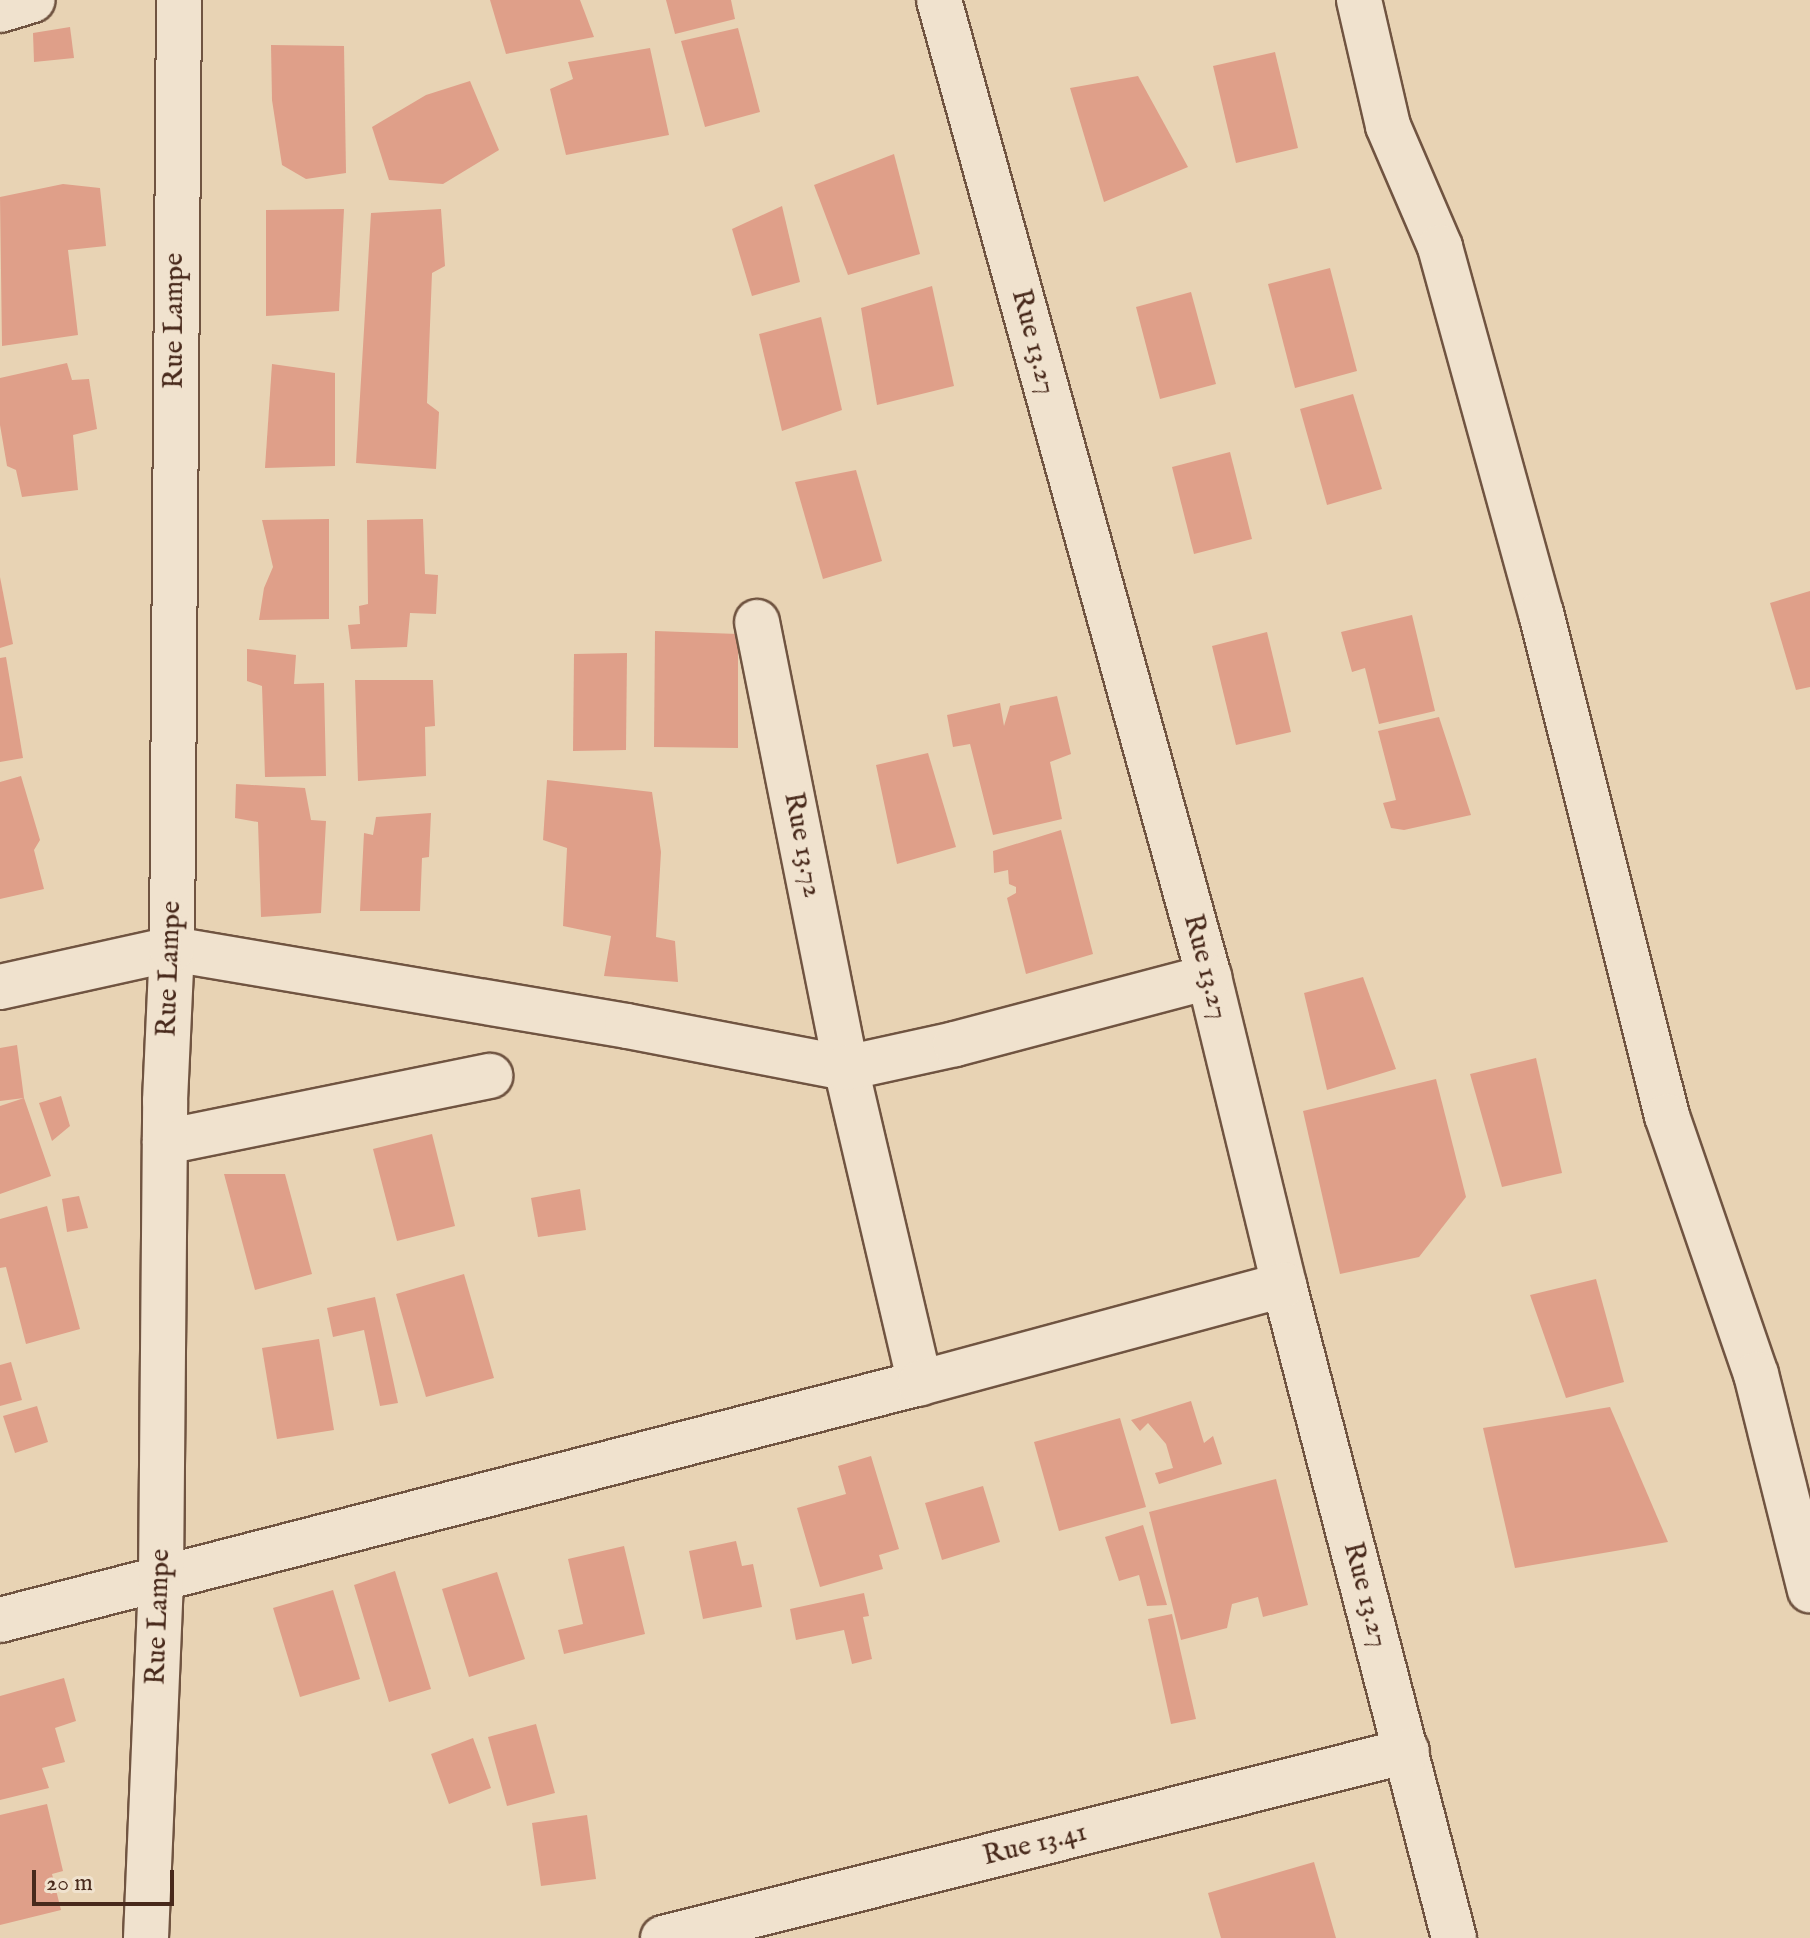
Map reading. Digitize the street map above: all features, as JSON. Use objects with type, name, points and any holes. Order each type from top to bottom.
[{"type":"street","points":[[0,10],[33,0]]},
{"type":"street","name":"Rue Lampe","points":[[146,1938],[161,1580],[165,1142],[172,949],[179,0]]},
{"type":"street","name":"Rue 13.27","points":[[939,0],[1209,977],[1284,1285],[1454,1938]]},
{"type":"street","points":[[1359,0],[1388,126],[1440,247],[1545,629],[1667,1116],[1756,1374],[1810,1590]]},
{"type":"street","name":"Rue 13.72","points":[[757,622],[846,1068],[920,1383]]},
{"type":"street","points":[[0,987],[172,949],[612,1023],[846,1068],[955,1044],[1209,977]]},
{"type":"street","points":[[165,1142],[490,1076]]},
{"type":"street","points":[[0,1620],[920,1383],[1284,1285]]},
{"type":"street","name":"Rue 13.41","points":[[663,1938],[1407,1751]]},
{"type":"building","points":[[490,0],[580,0],[594,37],[506,54]]},
{"type":"building","points":[[666,0],[731,0],[735,19],[675,34]]},
{"type":"building","points":[[70,27],[74,58],[34,62],[33,33]]},
{"type":"building","points":[[738,28],[760,112],[705,127],[681,41]]},
{"type":"building","points":[[271,45],[344,46],[346,173],[306,179],[282,165],[272,100]]},
{"type":"building","points":[[650,48],[669,135],[566,155],[550,89],[573,79],[568,62]]},
{"type":"building","points":[[1275,52],[1298,148],[1236,163],[1213,66]]},
{"type":"building","points":[[1138,76],[1188,167],[1104,202],[1070,88]]},
{"type":"building","points":[[470,81],[499,150],[443,184],[389,180],[372,127],[426,95]]},
{"type":"building","points":[[894,154],[920,254],[848,275],[814,185]]},
{"type":"building","points":[[63,184],[100,188],[106,246],[68,250],[78,335],[2,346],[0,197]]},
{"type":"building","points":[[782,206],[800,282],[752,296],[732,229]]},
{"type":"building","points":[[344,209],[339,311],[266,316],[266,210]]},
{"type":"building","points":[[441,209],[445,266],[432,273],[427,403],[439,412],[436,469],[356,463],[371,213]]},
{"type":"building","points":[[1330,268],[1357,371],[1295,388],[1268,284]]},
{"type":"building","points":[[932,286],[954,386],[877,405],[861,308]]},
{"type":"building","points":[[1191,292],[1216,384],[1160,399],[1136,307]]},
{"type":"building","points":[[821,317],[842,410],[782,431],[759,334]]},
{"type":"building","points":[[67,363],[72,380],[89,379],[97,429],[73,435],[78,490],[22,497],[16,470],[7,466],[0,425],[0,378]]},
{"type":"building","points":[[272,364],[335,373],[335,466],[265,468]]},
{"type":"building","points":[[1353,394],[1382,489],[1327,505],[1300,409]]},
{"type":"building","points":[[1230,452],[1252,539],[1194,554],[1172,467]]},
{"type":"building","points":[[856,470],[882,561],[823,579],[795,482]]},
{"type":"building","points":[[329,519],[329,619],[259,620],[264,588],[273,567],[262,520]]},
{"type":"building","points":[[423,519],[425,574],[438,575],[436,614],[410,613],[407,647],[351,649],[348,625],[360,624],[359,606],[368,604],[367,520]]},
{"type":"building","points":[[0,577],[13,644],[0,648]]},
{"type":"building","points":[[1810,591],[1810,687],[1796,690],[1770,603]]},
{"type":"building","points":[[1412,615],[1435,711],[1379,724],[1365,668],[1352,672],[1341,632]]},
{"type":"building","points":[[655,631],[738,634],[738,748],[654,747]]},
{"type":"building","points":[[1267,632],[1291,732],[1236,745],[1212,646]]},
{"type":"building","points":[[247,649],[296,655],[294,684],[324,683],[326,776],[265,777],[262,686],[247,681]]},
{"type":"building","points":[[627,653],[626,750],[573,751],[574,654]]},
{"type":"building","points":[[6,657],[23,758],[0,762],[0,658]]},
{"type":"building","points":[[355,680],[433,680],[435,726],[425,727],[426,776],[358,781]]},
{"type":"building","points":[[1057,696],[1071,754],[1050,762],[1062,819],[993,835],[970,744],[953,747],[947,715],[1000,703],[1004,726],[1010,706]]},
{"type":"building","points":[[1439,717],[1471,815],[1404,830],[1391,828],[1383,803],[1396,800],[1378,731]]},
{"type":"building","points":[[928,753],[956,847],[897,864],[876,765]]},
{"type":"building","points":[[21,776],[40,840],[34,850],[44,889],[0,899],[0,782]]},
{"type":"building","points":[[547,780],[652,792],[661,852],[656,937],[675,941],[678,982],[604,976],[611,936],[563,926],[567,848],[543,840]]},
{"type":"building","points":[[236,784],[305,788],[311,820],[326,821],[321,913],[261,917],[258,822],[235,818]]},
{"type":"building","points":[[431,813],[429,857],[422,858],[420,911],[360,911],[364,833],[373,835],[376,817]]},
{"type":"building","points":[[1061,830],[1093,954],[1026,974],[1007,898],[1016,893],[1016,887],[1009,884],[1008,870],[994,873],[993,851]]},
{"type":"building","points":[[1363,977],[1396,1069],[1327,1090],[1304,993]]},
{"type":"building","points":[[17,1045],[24,1098],[0,1101],[0,1048]]},
{"type":"building","points":[[1536,1058],[1562,1173],[1502,1187],[1470,1074]]},
{"type":"building","points":[[1436,1079],[1466,1197],[1419,1257],[1340,1274],[1303,1111]]},
{"type":"building","points":[[61,1096],[70,1126],[52,1141],[39,1103]]},
{"type":"building","points":[[24,1098],[51,1176],[0,1194],[0,1106]]},
{"type":"building","points":[[432,1134],[455,1226],[397,1241],[373,1149]]},
{"type":"building","points":[[224,1174],[285,1174],[312,1274],[255,1290]]},
{"type":"building","points":[[580,1189],[586,1230],[538,1237],[531,1198]]},
{"type":"building","points":[[79,1196],[88,1228],[67,1232],[62,1199]]},
{"type":"building","points":[[47,1206],[80,1329],[26,1344],[6,1267],[0,1268],[0,1219]]},
{"type":"building","points":[[464,1274],[494,1378],[426,1397],[396,1294]]},
{"type":"building","points":[[1596,1279],[1624,1382],[1566,1398],[1530,1295]]},
{"type":"building","points":[[375,1297],[398,1403],[380,1406],[364,1330],[333,1337],[327,1308]]},
{"type":"building","points":[[319,1339],[334,1430],[277,1439],[262,1348]]},
{"type":"building","points":[[11,1362],[22,1400],[0,1406],[0,1365]]},
{"type":"building","points":[[1191,1401],[1204,1443],[1213,1436],[1222,1464],[1159,1484],[1155,1473],[1173,1468],[1166,1444],[1148,1423],[1140,1431],[1131,1420]]},
{"type":"building","points":[[37,1406],[48,1442],[15,1453],[3,1416]]},
{"type":"building","points":[[1610,1407],[1668,1542],[1515,1568],[1483,1428]]},
{"type":"building","points":[[1120,1418],[1146,1507],[1059,1531],[1034,1442]]},
{"type":"building","points":[[871,1456],[899,1549],[879,1555],[883,1569],[820,1587],[797,1508],[846,1494],[838,1466]]},
{"type":"building","points":[[1276,1479],[1308,1605],[1263,1617],[1258,1597],[1232,1604],[1227,1628],[1181,1640],[1149,1512]]},
{"type":"building","points":[[983,1486],[1000,1542],[942,1560],[925,1503]]},
{"type":"building","points":[[1143,1525],[1167,1605],[1147,1606],[1139,1575],[1119,1581],[1105,1537]]},
{"type":"building","points":[[736,1541],[742,1566],[753,1564],[762,1607],[703,1619],[689,1551]]},
{"type":"building","points":[[624,1546],[645,1634],[564,1654],[558,1630],[583,1624],[568,1559]]},
{"type":"building","points":[[395,1571],[431,1689],[389,1702],[354,1585]]},
{"type":"building","points":[[497,1572],[525,1659],[469,1677],[442,1589]]},
{"type":"building","points":[[333,1590],[360,1679],[300,1697],[273,1608]]},
{"type":"building","points":[[864,1593],[869,1616],[863,1617],[872,1659],[852,1664],[844,1630],[796,1640],[790,1609]]},
{"type":"building","points":[[1172,1614],[1196,1719],[1171,1724],[1148,1619]]},
{"type":"building","points":[[64,1678],[76,1721],[55,1728],[65,1762],[42,1768],[49,1788],[0,1800],[0,1696]]},
{"type":"building","points":[[536,1724],[555,1793],[507,1806],[488,1737]]},
{"type":"building","points":[[473,1738],[491,1788],[449,1804],[431,1754]]},
{"type":"building","points":[[47,1804],[63,1871],[52,1874],[61,1910],[0,1925],[0,1815]]},
{"type":"building","points":[[587,1815],[596,1879],[541,1886],[532,1823]]},
{"type":"building","points":[[1314,1862],[1336,1938],[1221,1938],[1208,1893]]}]
